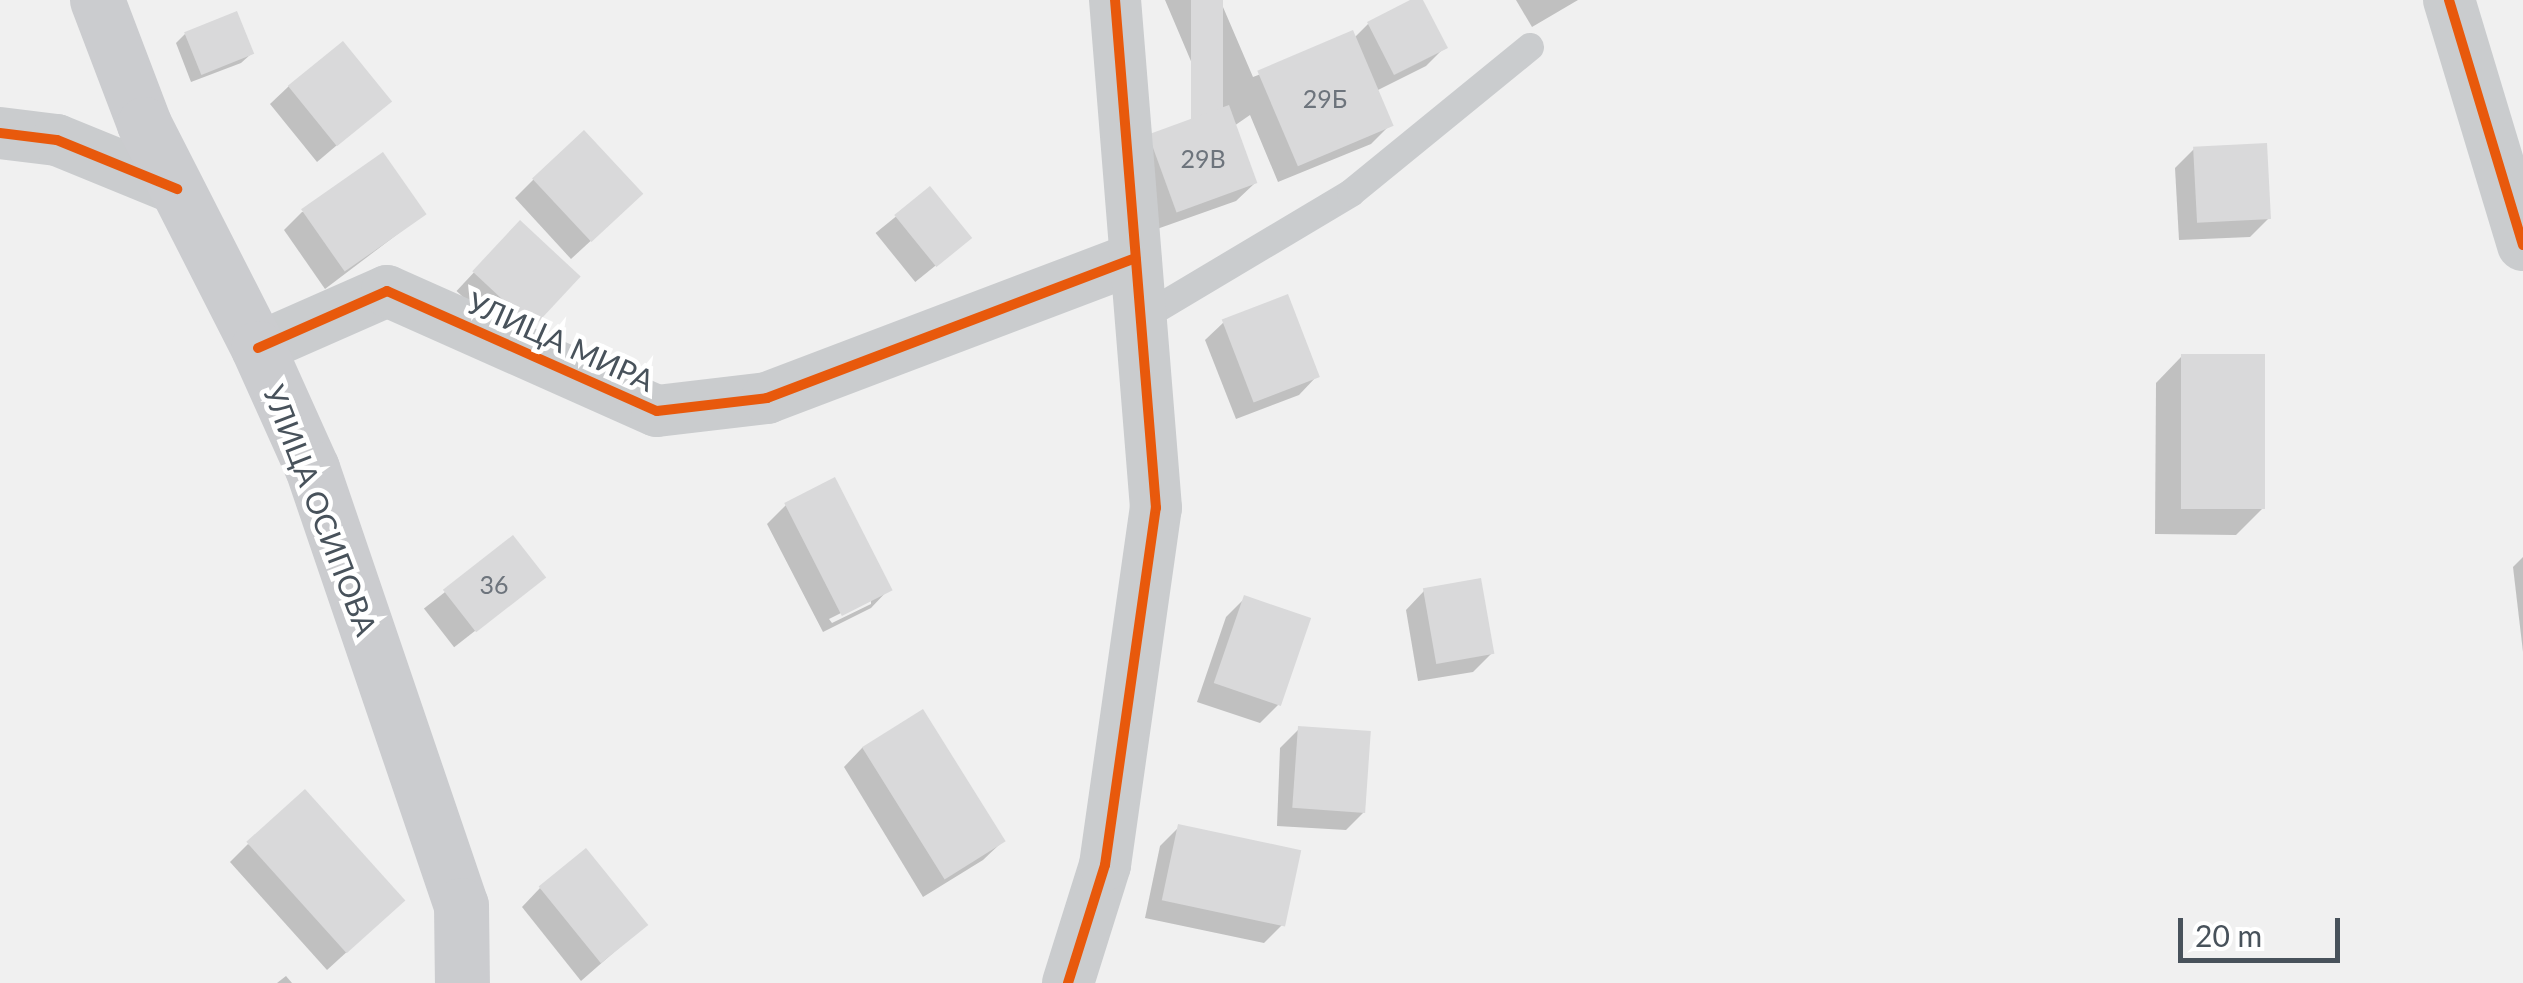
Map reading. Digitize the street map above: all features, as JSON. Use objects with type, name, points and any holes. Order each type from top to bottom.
[{"type":"main road","name":"УЛИЦА ОСИПОВА","points":[[97,0],[144,124],[258,348],[312,468],[461,905],[462,983]]},
{"type":"street","points":[[1068,983],[1105,864],[1156,508],[1116,0]]},
{"type":"street","points":[[2449,0],[2523,246]]},
{"type":"street","points":[[0,132],[57,140],[177,189]]},
{"type":"street","name":"УЛИЦА МИРА","points":[[258,348],[387,291],[657,411],[767,398],[1135,258]]},
{"type":"lane","points":[[1140,319],[1351,193],[1530,48]]},
{"type":"building","points":[[1191,0],[1223,0],[1223,124],[1191,124]]},
{"type":"building","points":[[1410,0],[1423,0],[1448,48],[1394,75],[1367,22]]},
{"type":"building","points":[[237,11],[254,54],[201,75],[184,32]]},
{"type":"building","points":[[1353,30],[1394,126],[1298,166],[1257,71]]},
{"type":"building","points":[[343,41],[392,102],[337,146],[288,86]]},
{"type":"building","points":[[1229,105],[1257,183],[1177,212],[1148,134]]},
{"type":"building","points":[[584,130],[643,194],[591,242],[532,178]]},
{"type":"building","points":[[2267,143],[2271,219],[2197,223],[2193,147]]},
{"type":"building","points":[[383,152],[427,214],[345,272],[301,209]]},
{"type":"building","points":[[930,186],[972,238],[936,267],[894,215]]},
{"type":"building","points":[[520,220],[581,277],[533,328],[472,271]]},
{"type":"building","points":[[1288,294],[1320,377],[1254,403],[1222,319]]},
{"type":"building","points":[[2181,354],[2265,354],[2265,509],[2181,509]]},
{"type":"building","points":[[835,477],[893,590],[842,616],[784,503]]},
{"type":"building","points":[[513,535],[546,578],[476,632],[443,590]]},
{"type":"building","points":[[1481,578],[1494,654],[1436,664],[1423,588]]},
{"type":"building","points":[[1244,595],[1311,618],[1281,706],[1214,683]]},
{"type":"building","points":[[923,709],[1006,841],[945,879],[862,747]]},
{"type":"building","points":[[1298,726],[1371,731],[1365,813],[1292,808]]},
{"type":"building","points":[[305,789],[405,900],[347,953],[246,842]]},
{"type":"building","points":[[1178,824],[1301,850],[1285,926],[1162,900]]},
{"type":"building","points":[[586,848],[648,925],[601,963],[539,886]]},
{"type":"cycle path","points":[[1068,983],[1105,865],[1156,508],[1115,0]]},
{"type":"cycle path","points":[[2449,0],[2523,245]]},
{"type":"cycle path","points":[[0,133],[57,140],[177,189]]},
{"type":"cycle path","points":[[258,348],[387,291],[657,411],[767,398],[1135,258]]}]
